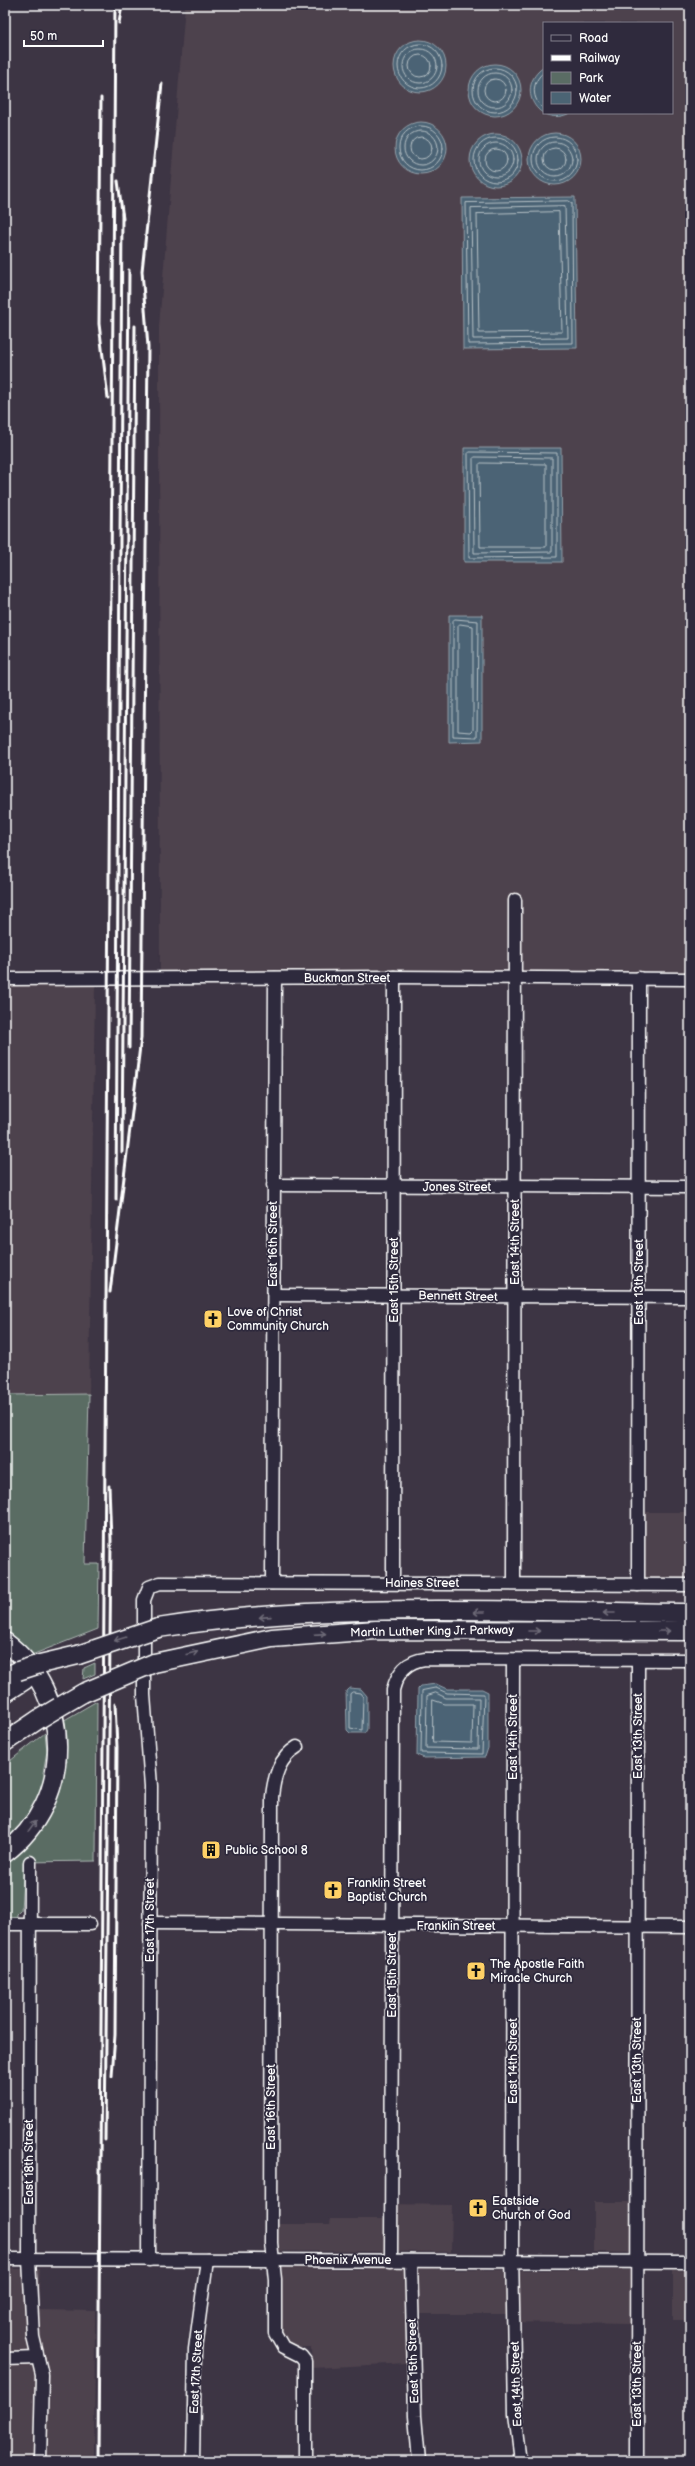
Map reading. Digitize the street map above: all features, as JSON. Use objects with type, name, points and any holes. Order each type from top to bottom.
[{"type":"highway","name":"Martin Luther King Jr. Parkway","points":[[16,1676],[158,1628],[195,1622],[366,1611],[690,1613]]},
{"type":"highway","name":"Martin Luther King Jr. Parkway","points":[[5,1742],[37,1720],[83,1693],[154,1663],[272,1638],[376,1630],[690,1631]]},
{"type":"highway","points":[[5,1642],[20,1654],[33,1671],[50,1702],[56,1717],[58,1763],[52,1790],[38,1819],[21,1840],[5,1854]]},
{"type":"highway","points":[[5,1693],[16,1676]]},
{"type":"highway","points":[[5,1748],[37,1720]]},
{"type":"street","name":"East 14th Street","points":[[514,1583],[516,1187],[515,900]]},
{"type":"street","name":"Buckman Street","points":[[5,980],[394,977],[690,979]]},
{"type":"street","name":"East 15th Street","points":[[393,1584],[394,977]]},
{"type":"street","name":"East 16th Street","points":[[272,1583],[275,978]]},
{"type":"street","name":"East 13th Street","points":[[638,1585],[639,978]]},
{"type":"street","name":"Jones Street","points":[[273,1186],[690,1187]]},
{"type":"street","name":"Bennett Street","points":[[274,1295],[394,1295],[515,1298],[690,1298]]},
{"type":"street","name":"Haines Street","points":[[154,1584],[514,1583],[690,1585]]},
{"type":"street","name":"East 17th Street","points":[[149,2260],[151,1786],[144,1695],[144,1600],[146,1592],[154,1584]]},
{"type":"street","name":"East 15th Street","points":[[391,2260],[393,1690],[398,1675],[403,1669],[417,1660],[513,1660]]},
{"type":"street","name":"East 14th Street","points":[[513,1660],[514,1926],[512,2251],[515,2414],[521,2461]]},
{"type":"street","points":[[513,1660],[690,1660]]},
{"type":"street","name":"East 13th Street","points":[[637,2461],[638,1660]]},
{"type":"street","name":"East 16th Street","points":[[297,1747],[284,1758],[273,1785],[271,1925],[271,2243],[273,2260],[275,2333],[283,2347],[301,2356],[305,2361],[305,2461]]},
{"type":"street","name":"East 18th Street","points":[[30,1862],[29,2259],[33,2337],[42,2375],[40,2461]]},
{"type":"street","name":"Franklin Street","points":[[150,1923],[392,1926],[690,1927]]},
{"type":"street","points":[[5,1924],[90,1924]]},
{"type":"street","name":"Phoenix Avenue","points":[[5,2259],[690,2262]]},
{"type":"street","name":"East 17th Street","points":[[194,2461],[196,2349],[207,2260]]},
{"type":"street","name":"East 15th Street","points":[[411,2260],[415,2416],[419,2461]]},
{"type":"street","points":[[5,2359],[38,2358]]},
{"type":"shaded area","points":[[185,5],[690,5],[690,972],[160,971],[159,327]]},
{"type":"shaded area","points":[[5,984],[95,984],[89,1394],[5,1395]]},
{"type":"shaded area","points":[[644,1512],[690,1512],[690,1579],[643,1579]]},
{"type":"shaded area","points":[[594,2202],[630,2202],[630,2253],[594,2252]]},
{"type":"shaded area","points":[[385,2204],[452,2205],[451,2252],[276,2251],[275,2224],[330,2224],[331,2219],[386,2219]]},
{"type":"shaded area","points":[[394,2265],[453,2270],[631,2270],[630,2324],[508,2322],[508,2314],[407,2314],[408,2363],[312,2368],[311,2347],[297,2347],[286,2343],[281,2332],[282,2268],[360,2269]]},
{"type":"shaded area","points":[[5,2269],[40,2269],[38,2310],[95,2311],[94,2461],[5,2461]]},
{"type":"shaded area","points":[[673,2270],[690,2271],[690,2320],[673,2320]]},
{"type":"green space","points":[[89,1394],[85,1564],[99,1564],[98,1629],[29,1656],[5,1634],[5,1395]]},
{"type":"green space","points":[[95,1663],[95,1674],[83,1679],[84,1668]]},
{"type":"green space","points":[[97,1701],[96,1861],[24,1862],[21,1910],[17,1914],[17,1917],[5,1918],[5,1861],[61,1762],[67,1762],[61,1722]]},
{"type":"green space","points":[[45,1733],[47,1751],[43,1773],[49,1774],[43,1796],[5,1848],[5,1765]]},
{"type":"water","points":[[415,40],[425,40],[439,47],[446,61],[446,71],[439,85],[425,92],[415,92],[405,88],[398,81],[394,71],[394,61],[398,51],[405,44]]},
{"type":"water","points":[[490,64],[500,64],[514,71],[521,85],[521,95],[514,109],[500,116],[490,116],[480,112],[473,105],[469,95],[469,85],[473,75],[480,68]]},
{"type":"water","points":[[543,68],[543,112],[534,104],[531,95],[531,85],[535,75]]},
{"type":"water","points":[[546,114],[566,114],[558,116]]},
{"type":"water","points":[[416,122],[426,122],[440,129],[447,143],[447,153],[440,167],[426,174],[416,174],[406,170],[399,163],[395,153],[395,143],[399,133],[406,126]]},
{"type":"water","points":[[550,133],[560,133],[574,140],[581,154],[581,164],[574,178],[560,185],[550,185],[540,181],[533,174],[529,164],[529,154],[533,144],[540,137]]},
{"type":"water","points":[[491,134],[501,134],[515,141],[522,155],[522,165],[515,179],[501,186],[491,186],[481,182],[474,175],[470,165],[470,155],[474,145],[481,138]]},
{"type":"water","points":[[575,197],[577,348],[463,349],[462,198]]},
{"type":"water","points":[[464,448],[561,448],[562,562],[464,562]]},
{"type":"water","points":[[449,615],[482,615],[482,741],[449,742]]},
{"type":"water","points":[[436,1684],[447,1689],[482,1689],[488,1692],[488,1748],[485,1757],[424,1758],[417,1755],[418,1689],[421,1686]]},
{"type":"water","points":[[349,1688],[361,1689],[367,1696],[367,1729],[365,1733],[350,1733],[347,1730],[346,1691]]},
{"type":"railway","points":[[98,2461],[115,5]]},
{"type":"railway","points":[[119,23],[122,5]]},
{"type":"railway","points":[[110,1292],[141,1038],[148,347],[142,271],[162,83]]},
{"type":"railway","points":[[101,98],[99,324],[108,398]]},
{"type":"railway","points":[[118,181],[123,219]]},
{"type":"railway","points":[[116,1200],[122,213]]},
{"type":"railway","points":[[122,1152],[129,270]]},
{"type":"railway","points":[[129,1048],[135,326]]},
{"type":"railway","points":[[105,2140],[111,1540],[109,1486]]},
{"type":"railway","points":[[112,2076],[115,2035],[117,1747],[115,1704]]},
{"type":"place","name":"Love of Christ Community Church","points":[[213,1319]]},
{"type":"place","name":"Public School 8","points":[[211,1850]]},
{"type":"place","name":"Franklin Street Baptist Church","points":[[333,1890]]},
{"type":"place","name":"The Apostle Faith Miracle Church","points":[[476,1971]]},
{"type":"place","name":"Eastside Church of God","points":[[478,2208]]}]
